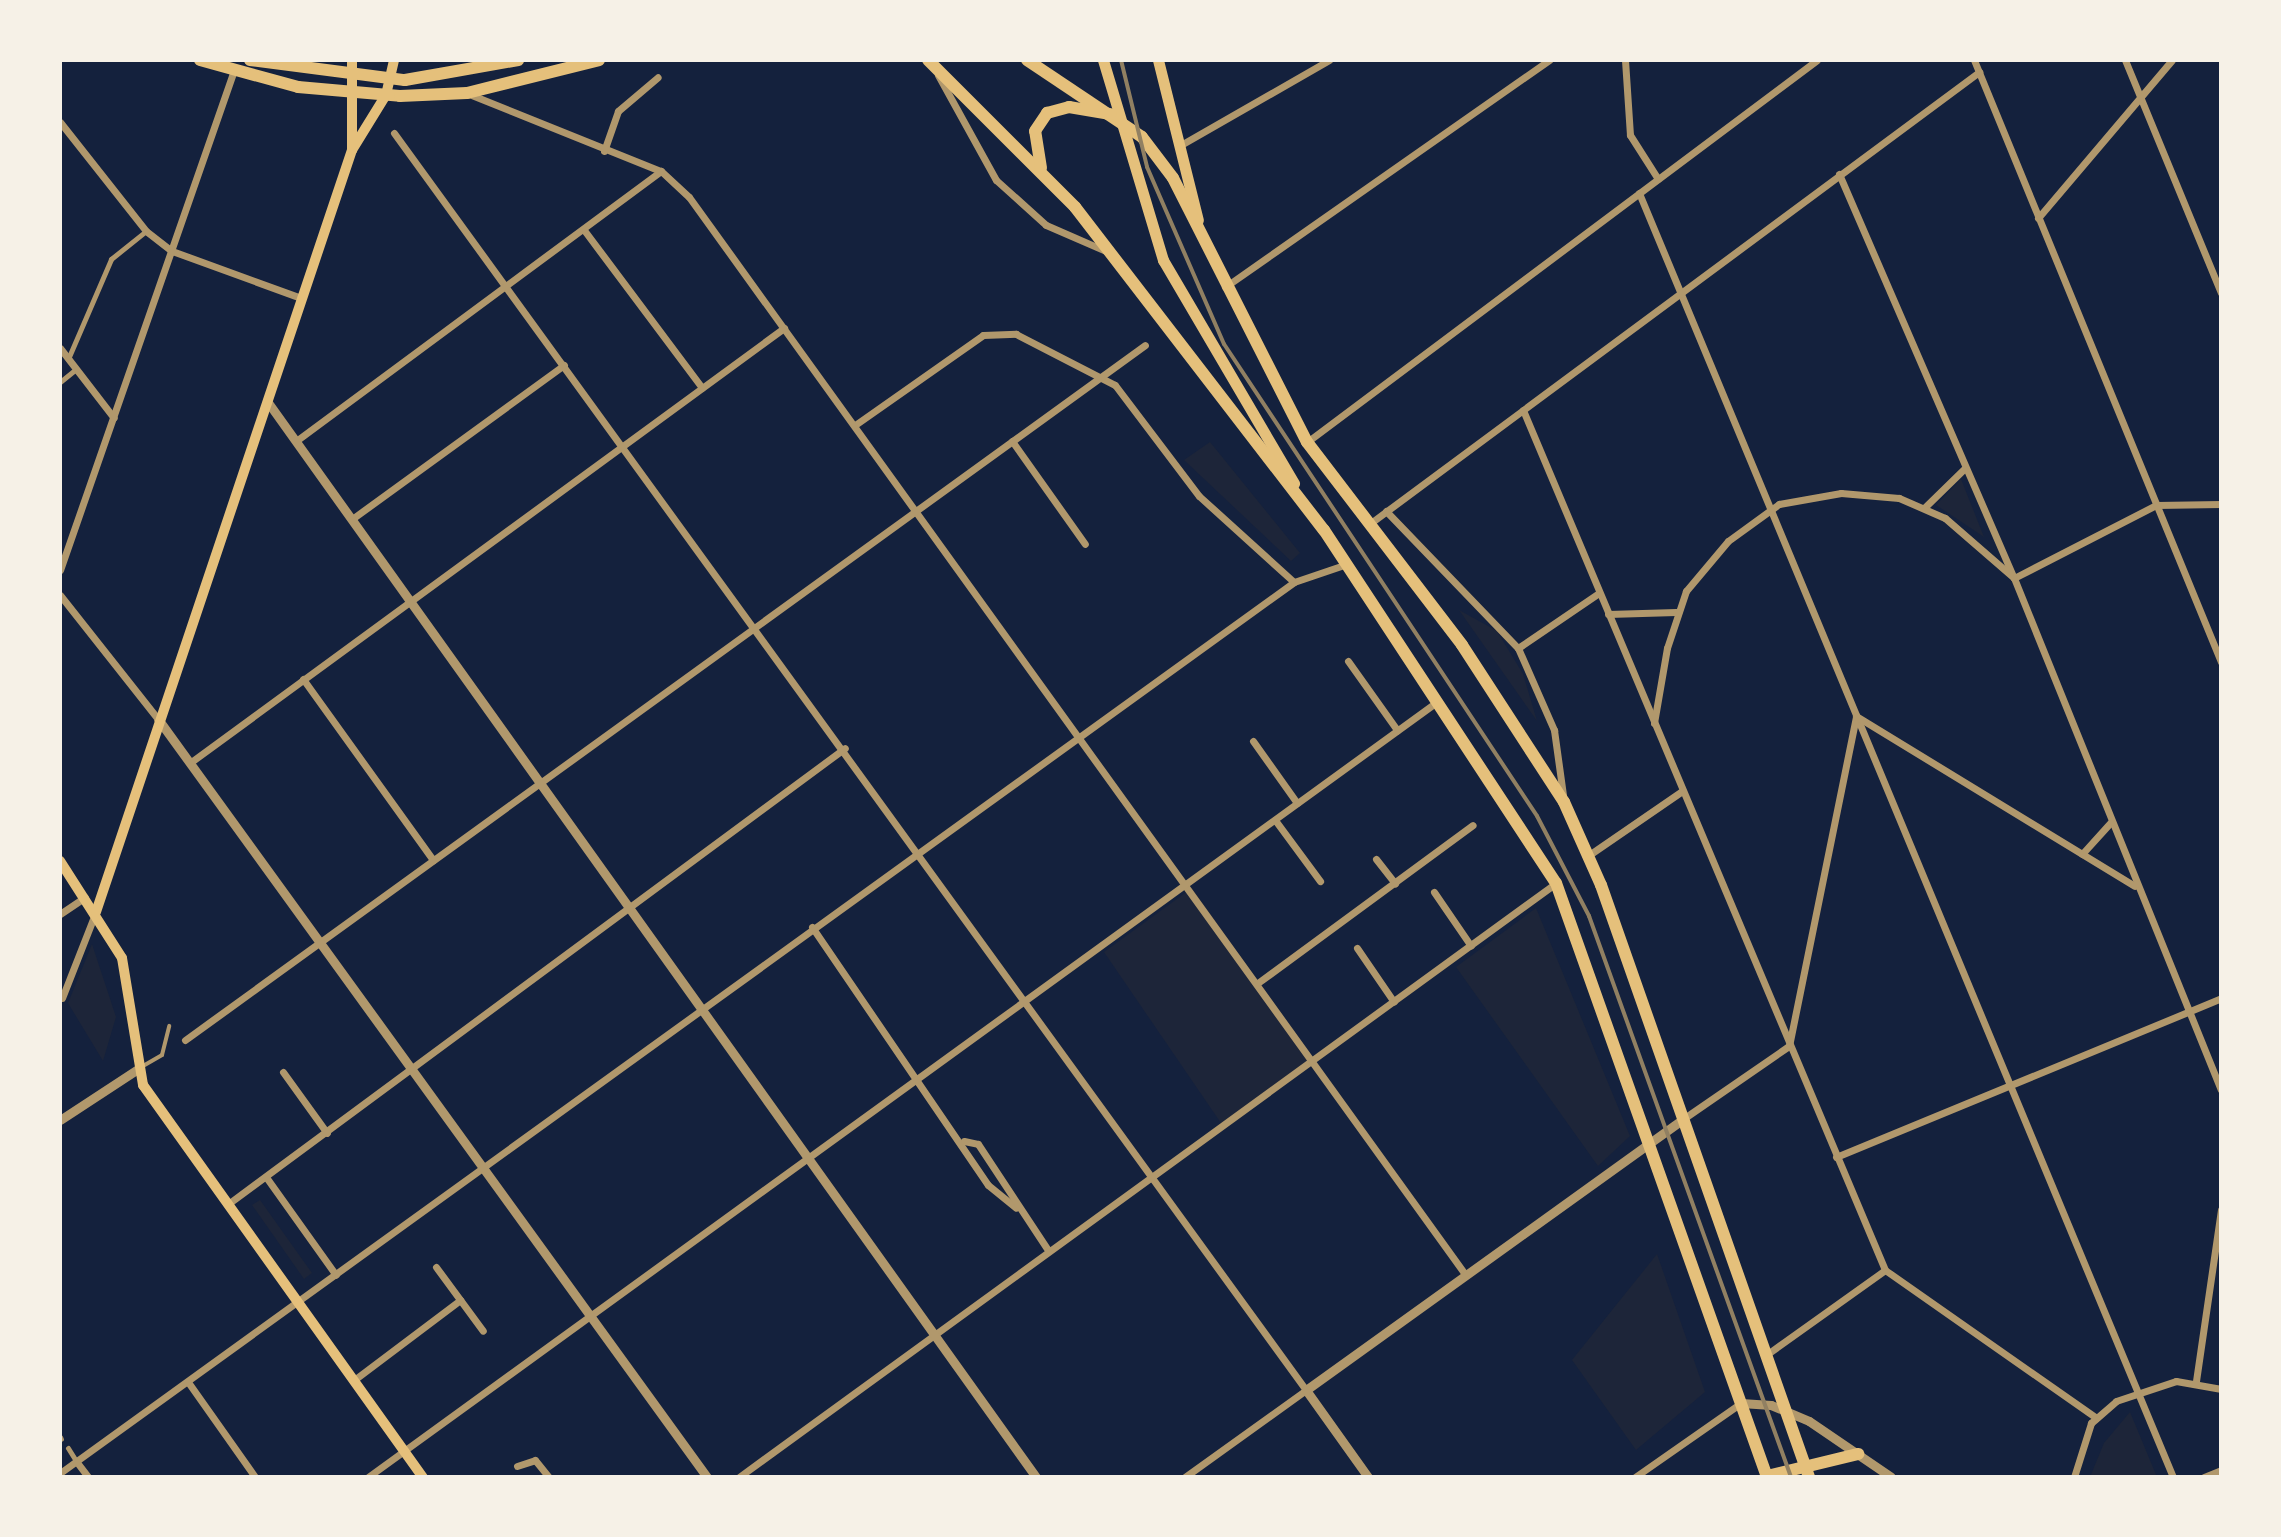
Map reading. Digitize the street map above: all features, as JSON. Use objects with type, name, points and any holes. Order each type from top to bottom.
[{"type":"highway","points":[[200,60],[233,73],[348,93],[386,95],[467,93],[599,60]]},
{"type":"highway","points":[[250,60],[350,76],[433,79],[518,60]]},
{"type":"highway","points":[[1027,60],[1113,114],[1142,137],[1199,224],[1223,288],[1307,442],[1367,526],[1462,645],[1564,802],[1589,855],[1806,1471]]},
{"type":"highway","points":[[930,61],[1044,173],[1112,253],[1324,530],[1556,883],[1767,1477],[1806,1471],[1858,1454]]},
{"type":"highway","points":[[1044,173],[1035,131],[1047,113],[1069,107],[1113,114]]},
{"type":"main road","points":[[352,60],[348,93],[352,150]]},
{"type":"main road","points":[[96,912],[158,719],[352,150],[386,95],[394,60]]},
{"type":"main road","points":[[1103,60],[1138,191],[1194,321],[1324,530]]},
{"type":"main road","points":[[1158,60],[1199,224]]},
{"type":"main road","points":[[60,861],[96,912],[132,989],[138,1069],[228,1204],[423,1477]]},
{"type":"street","points":[[1179,146],[1329,60]]},
{"type":"street","points":[[1223,288],[1549,60]]},
{"type":"street","points":[[1625,60],[1630,135],[1658,179]]},
{"type":"street","points":[[1307,442],[1817,60]]},
{"type":"street","points":[[1974,60],[2221,662]]},
{"type":"street","points":[[2125,60],[2221,293]]},
{"type":"street","points":[[2038,218],[2172,60]]},
{"type":"street","points":[[930,61],[996,180],[1046,225],[1112,253]]},
{"type":"street","points":[[1367,526],[1679,291],[1979,72]]},
{"type":"street","points":[[60,570],[233,73]]},
{"type":"street","points":[[604,151],[618,111],[658,77]]},
{"type":"street","points":[[467,93],[604,151],[661,171],[689,197],[1189,884],[1465,1274]]},
{"type":"street","points":[[60,122],[146,231],[172,251],[301,298]]},
{"type":"street","points":[[394,133],[919,850],[1368,1477]]},
{"type":"street","points":[[296,441],[661,171]]},
{"type":"street","points":[[1839,174],[1964,469],[2014,578],[2110,823],[2221,1090]]},
{"type":"street","points":[[1639,193],[2173,1477]]},
{"type":"street","points":[[584,230],[702,388]]},
{"type":"street","points":[[68,359],[85,332],[111,259],[146,231]]},
{"type":"street","points":[[191,762],[784,328]]},
{"type":"street","points":[[855,425],[993,331],[1016,334],[1115,385],[1199,496],[1294,582]]},
{"type":"street","points":[[185,1040],[1145,345]]},
{"type":"street","points":[[60,348],[114,418]]},
{"type":"street","points":[[352,519],[564,365]]},
{"type":"street","points":[[60,382],[76,369]]},
{"type":"street","points":[[267,401],[704,1006],[1036,1477]]},
{"type":"street","points":[[1523,410],[1885,1270],[2096,1418]]},
{"type":"street","points":[[1012,441],[1085,544]]},
{"type":"street","points":[[1925,507],[1964,469]]},
{"type":"street","points":[[1654,724],[1676,612],[1711,559],[1770,509],[1841,493],[1925,507],[2014,578]]},
{"type":"street","points":[[2014,578],[2156,505],[2221,504]]},
{"type":"street","points":[[1386,511],[1518,648],[1554,730],[1564,802]]},
{"type":"street","points":[[60,1473],[483,1170],[812,927],[1294,582],[1348,564]]},
{"type":"street","points":[[1518,648],[1599,593]]},
{"type":"street","points":[[60,595],[191,762],[322,940],[588,1317],[707,1477]]},
{"type":"street","points":[[1608,614],[1676,612]]},
{"type":"street","points":[[1348,661],[1397,730]]},
{"type":"street","points":[[303,679],[433,860]]},
{"type":"street","points":[[368,1477],[1028,1002],[1438,701]]},
{"type":"street","points":[[1856,716],[2136,887]]},
{"type":"street","points":[[1185,1477],[1650,1141],[1789,1046],[1856,716]]},
{"type":"street","points":[[1253,741],[1297,803]]},
{"type":"street","points":[[228,1204],[327,1133],[630,903],[845,748]]},
{"type":"street","points":[[1589,855],[1682,791]]},
{"type":"street","points":[[1275,820],[1320,881]]},
{"type":"street","points":[[2082,854],[2110,823]]},
{"type":"street","points":[[1259,982],[1473,825]]},
{"type":"street","points":[[1376,859],[1395,883]]},
{"type":"street","points":[[739,1477],[1556,883]]},
{"type":"street","points":[[1434,892],[1471,946]]},
{"type":"street","points":[[60,914],[85,897]]},
{"type":"street","points":[[62,998],[96,912]]},
{"type":"street","points":[[812,927],[964,1141],[988,1185],[1016,1208]]},
{"type":"street","points":[[1357,948],[1394,1002]]},
{"type":"street","points":[[1836,1157],[2221,998]]},
{"type":"street","points":[[60,1120],[138,1069]]},
{"type":"street","points":[[283,1072],[327,1133]]},
{"type":"street","points":[[964,1141],[978,1144],[1016,1208],[1048,1250]]},
{"type":"street","points":[[266,1177],[336,1275]]},
{"type":"street","points":[[2196,1381],[2221,1210]]},
{"type":"street","points":[[436,1267],[483,1331]]},
{"type":"street","points":[[1766,1355],[1885,1270]]},
{"type":"street","points":[[354,1380],[460,1300]]},
{"type":"street","points":[[2074,1477],[2096,1418],[2136,1390],[2196,1381],[2221,1389]]},
{"type":"street","points":[[188,1382],[255,1477]]},
{"type":"street","points":[[1635,1477],[1741,1403],[1785,1409],[1891,1477]]},
{"type":"street","points":[[68,1448],[88,1477]]},
{"type":"street","points":[[517,1466],[535,1460],[549,1477]]},
{"type":"street","points":[[2204,1477],[2221,1470]]},
{"type":"lane","points":[[138,1069],[162,1055],[169,1026]]},
{"type":"shaded area","points":[[1210,442],[1300,553],[1291,561],[1184,460]]},
{"type":"shaded area","points":[[1961,479],[1984,537],[1936,505]]},
{"type":"shaded area","points":[[1459,610],[1497,631],[1523,674],[1537,721]]},
{"type":"shaded area","points":[[1192,888],[1314,1059],[1223,1126],[1104,952]]},
{"type":"shaded area","points":[[1536,908],[1630,1136],[1598,1166],[1456,967]]},
{"type":"shaded area","points":[[92,944],[116,1017],[103,1061],[68,1003]]},
{"type":"shaded area","points":[[260,1200],[312,1273],[304,1279],[252,1205]]},
{"type":"shaded area","points":[[1657,1254],[1705,1392],[1636,1450],[1572,1360]]},
{"type":"shaded area","points":[[2130,1412],[2157,1477],[2090,1477],[2104,1443]]},
{"type":"railway","points":[[1121,60],[1147,167],[1224,344],[1537,816],[1589,916],[1791,1477]]}]
